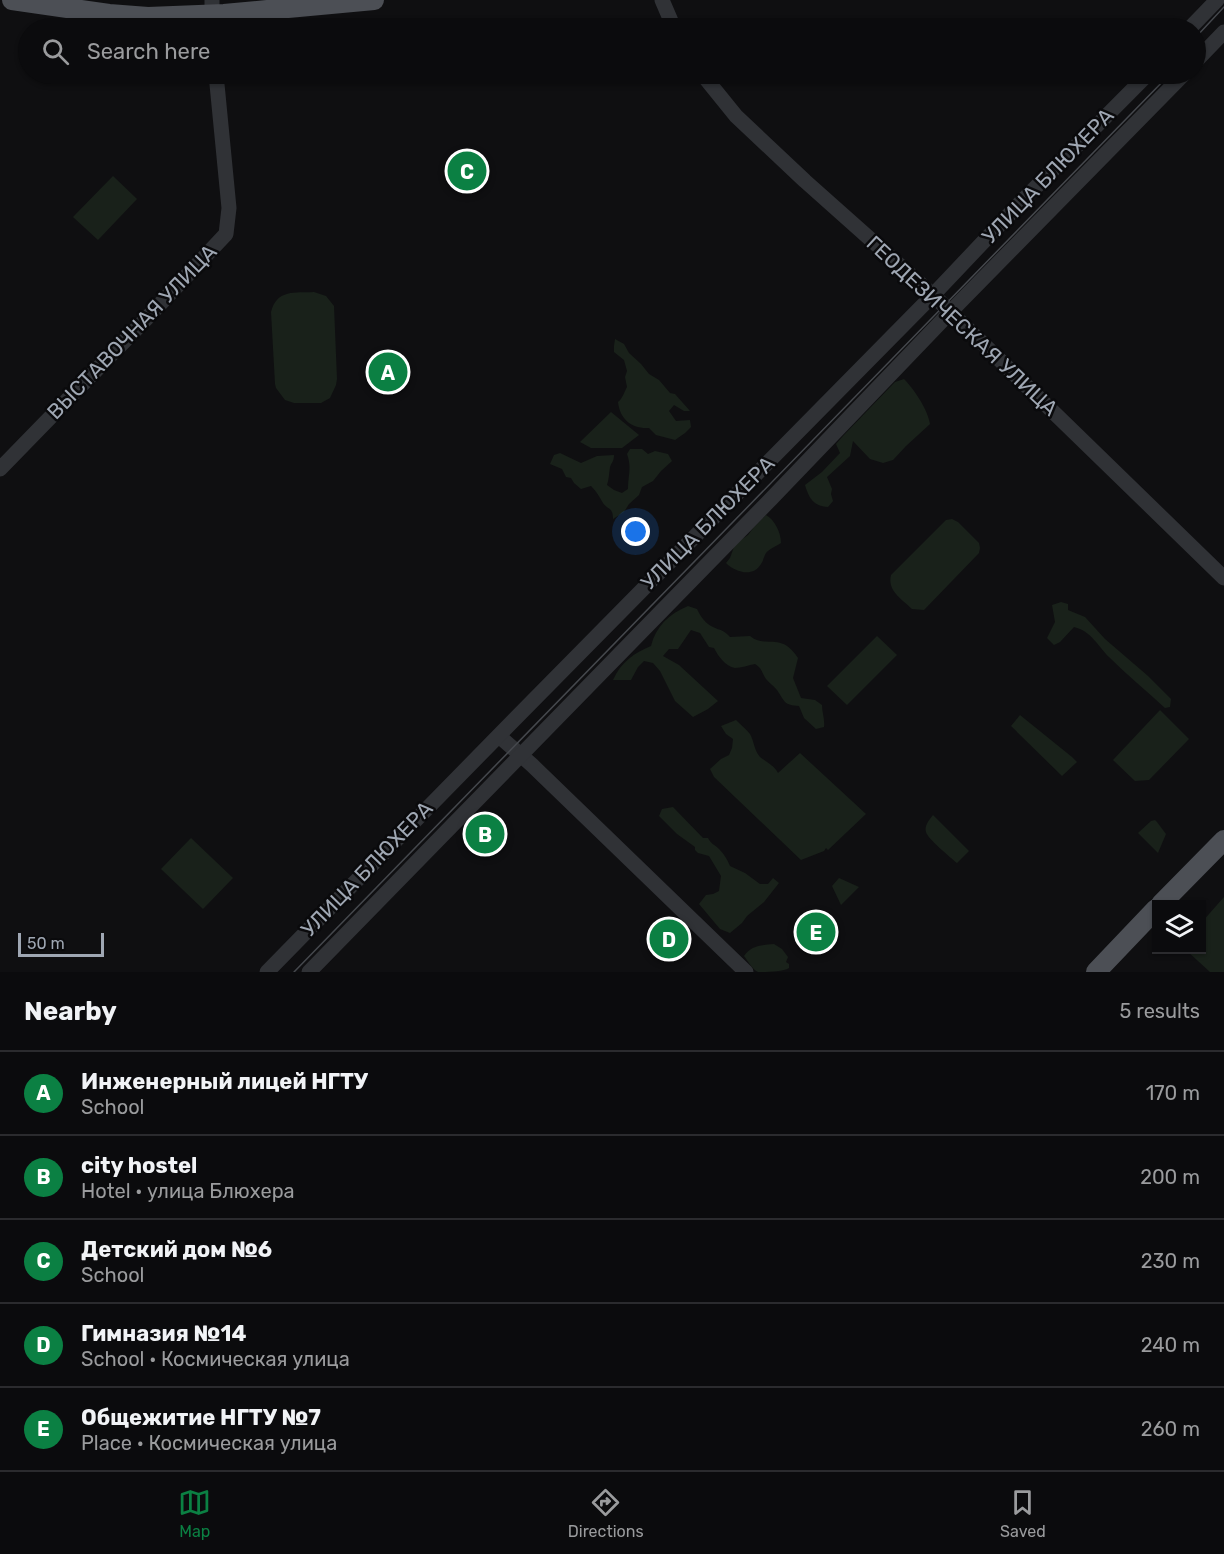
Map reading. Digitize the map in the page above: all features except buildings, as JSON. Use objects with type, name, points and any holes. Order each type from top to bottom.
[{"type":"main road","points":[[12,0],[109,14],[148,17],[212,14],[374,0]]},
{"type":"main road","points":[[1165,900],[1224,840]]},
{"type":"main road","points":[[1096,972],[1152,913]]},
{"type":"street","points":[[662,0],[670,18]]},
{"type":"street","points":[[1200,18],[1217,0]]},
{"type":"street","points":[[1206,51],[1224,32]]},
{"type":"street","name":"ВЫСТАВОЧНАЯ УЛИЦА","points":[[0,469],[226,234],[229,208],[217,84]]},
{"type":"street","name":"ГЕОДЕЗИЧЕСКАЯ УЛИЦА","points":[[710,84],[736,116],[951,312],[1224,578]]},
{"type":"street","name":"УЛИЦА БЛЮХЕРА","points":[[267,972],[1138,84]]},
{"type":"street","name":"УЛИЦА БЛЮХЕРА","points":[[309,972],[1174,84]]},
{"type":"street","points":[[499,736],[746,972]]},
{"type":"shaded area","points":[[113,176],[137,199],[98,240],[73,217]]},
{"type":"shaded area","points":[[314,292],[326,296],[334,306],[336,385],[330,398],[321,403],[294,403],[285,400],[276,388],[271,312],[282,296]]},
{"type":"shaded area","points":[[615,339],[624,344],[629,353],[649,374],[659,380],[670,393],[675,394],[690,411],[684,411],[674,405],[669,411],[676,421],[690,420],[691,427],[675,440],[656,435],[649,428],[632,425],[621,413],[618,402],[627,387],[625,377],[627,371],[624,360],[614,352]]},
{"type":"shaded area","points":[[904,379],[927,412],[930,424],[893,460],[883,463],[870,459],[853,441],[850,456],[827,477],[832,489],[833,501],[828,507],[815,503],[805,485],[822,472],[840,453],[836,444],[843,436],[895,382]]},
{"type":"shaded area","points":[[611,412],[639,435],[622,448],[591,448],[580,442]]},
{"type":"shaded area","points":[[630,449],[642,449],[648,454],[655,451],[668,454],[672,461],[653,481],[642,487],[639,495],[624,512],[613,519],[611,511],[591,486],[581,489],[571,478],[566,477],[562,469],[550,464],[554,455],[560,453],[581,463],[597,456],[614,455],[607,485],[622,493],[628,489],[630,468],[627,454]]},
{"type":"shaded area","points":[[766,515],[777,527],[781,543],[767,552],[761,564],[753,571],[739,571],[726,563],[735,544],[748,535]]},
{"type":"shaded area","points":[[952,519],[979,543],[979,553],[924,610],[912,609],[893,590],[891,575],[946,520]]},
{"type":"shaded area","points":[[1061,602],[1068,604],[1068,610],[1085,617],[1105,639],[1148,676],[1171,699],[1170,707],[1165,708],[1116,664],[1090,635],[1080,629],[1074,627],[1054,645],[1047,638],[1055,622],[1052,605]]},
{"type":"shaded area","points":[[688,606],[697,609],[708,624],[724,631],[730,637],[750,636],[756,640],[785,645],[792,650],[798,658],[793,678],[801,698],[815,700],[822,705],[824,727],[816,729],[804,718],[799,706],[785,702],[758,666],[755,664],[735,668],[728,665],[714,648],[709,647],[700,633],[691,630],[678,649],[669,649],[663,656],[679,665],[718,701],[708,709],[693,717],[675,701],[660,671],[653,663],[644,661],[631,680],[613,680],[629,659],[651,646],[656,632],[664,622]]},
{"type":"shaded area","points":[[877,636],[897,655],[847,705],[827,686]]},
{"type":"shaded area","points":[[1160,710],[1189,739],[1149,780],[1135,781],[1113,760]]},
{"type":"shaded area","points":[[1020,715],[1077,762],[1062,776],[1011,726]]},
{"type":"shaded area","points":[[736,720],[750,734],[760,757],[778,773],[800,753],[866,814],[828,850],[826,848],[824,851],[801,860],[714,777],[710,769],[729,755],[732,748],[733,739],[721,726]]},
{"type":"shaded area","points":[[673,807],[703,838],[708,838],[719,849],[730,866],[760,884],[768,884],[773,878],[779,883],[764,902],[730,933],[720,929],[699,904],[706,895],[719,891],[721,876],[709,856],[698,853],[695,847],[677,834],[659,816],[662,809]]},
{"type":"shaded area","points":[[933,815],[969,851],[957,863],[927,835],[926,825]]},
{"type":"shaded area","points":[[1155,820],[1166,834],[1158,853],[1138,833]]},
{"type":"shaded area","points":[[191,838],[233,878],[203,909],[161,869]]},
{"type":"shaded area","points":[[839,878],[859,887],[841,905],[832,886]]},
{"type":"shaded area","points":[[1224,897],[1224,972],[1210,972],[1190,954],[1206,954],[1206,917]]},
{"type":"shaded area","points":[[774,944],[788,957],[786,962],[789,968],[758,972],[744,956],[753,948]]},
{"type":"tram line","points":[[1206,26],[1224,7]]},
{"type":"tram line","points":[[294,972],[1160,84]]},
{"type":"place","name":"Детский дом №6","points":[[467,171]]},
{"type":"place","name":"Инженерный лицей НГТУ","points":[[388,372]]},
{"type":"place","name":"city hostel","points":[[485,834]]},
{"type":"place","name":"Общежитие НГТУ №7","points":[[816,932]]},
{"type":"place","name":"Гимназия №14","points":[[669,939]]}]
